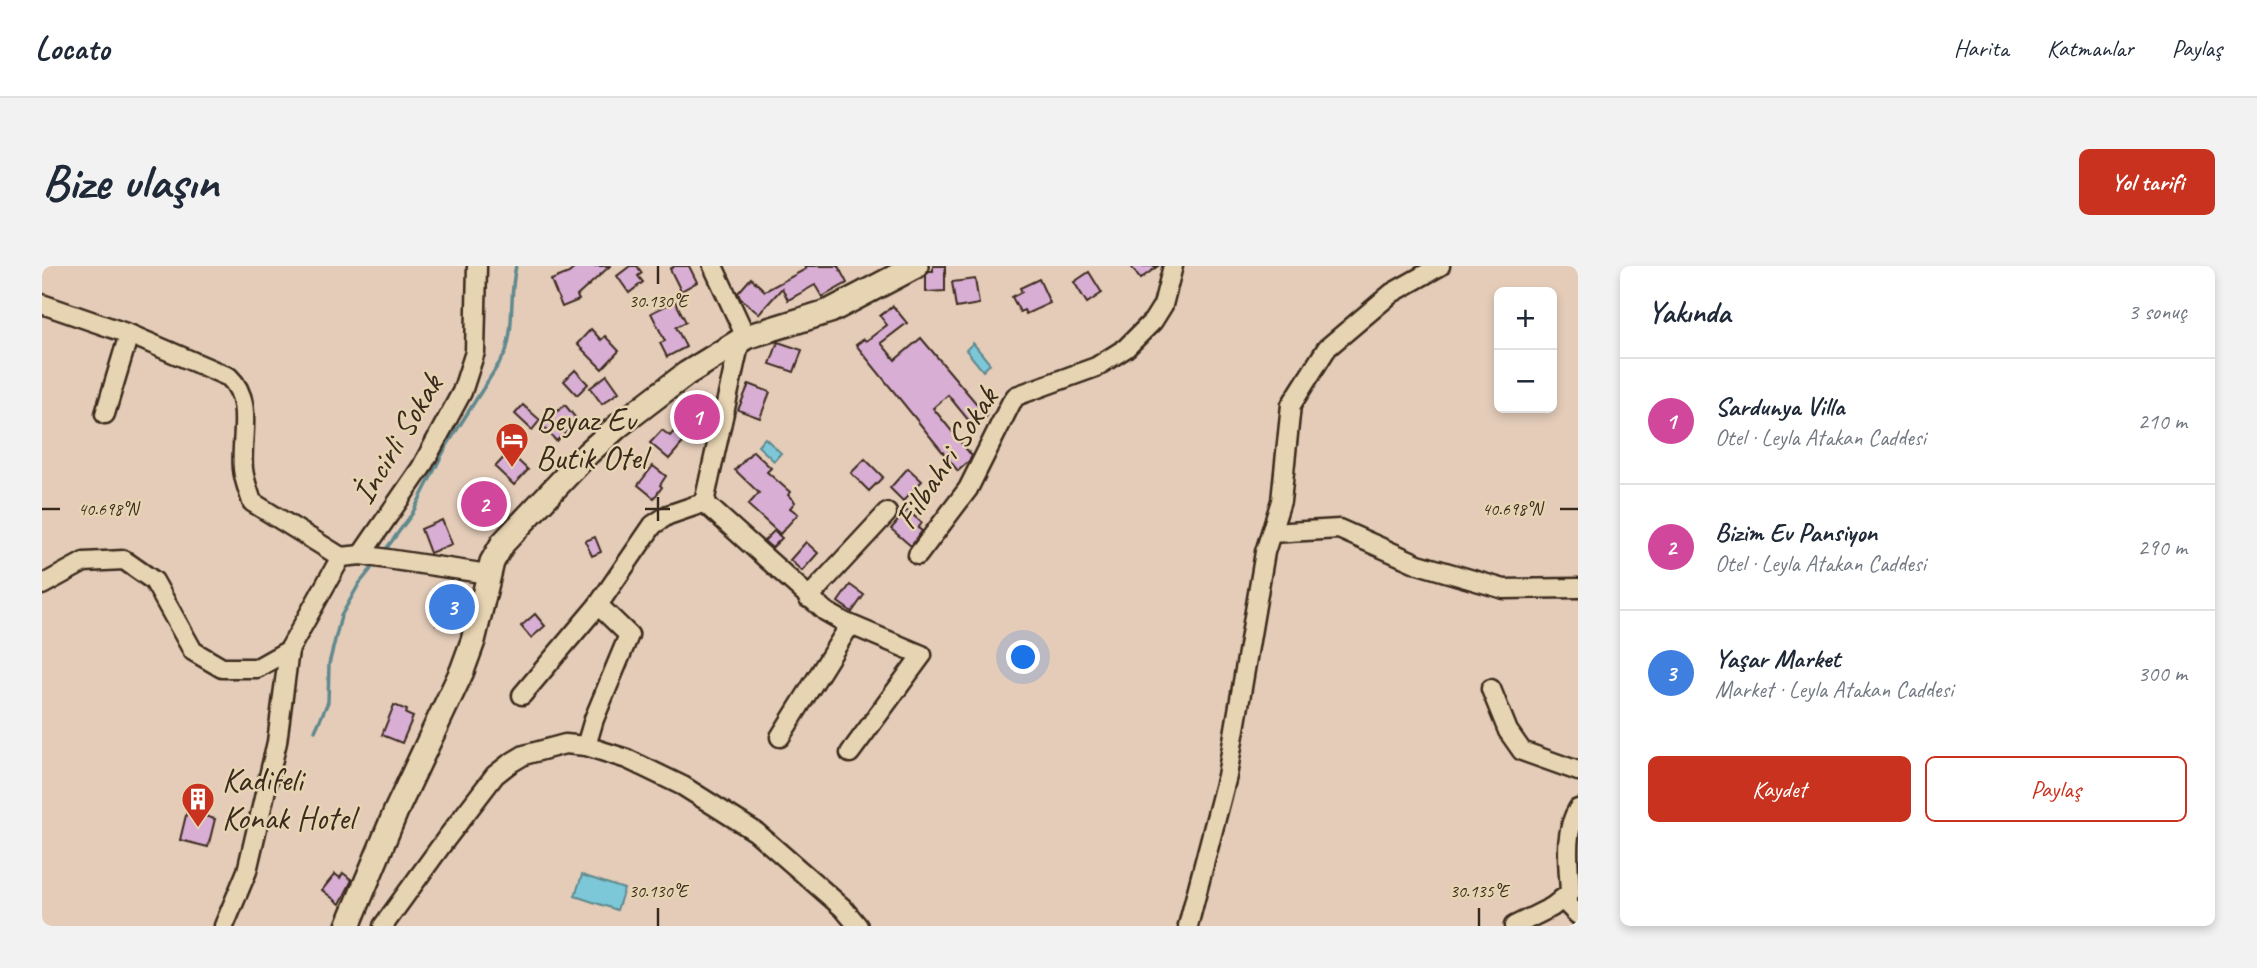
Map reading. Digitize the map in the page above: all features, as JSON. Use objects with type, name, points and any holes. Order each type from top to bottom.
[{"type":"main road","points":[[348,926],[468,655],[488,574],[496,552],[503,543],[588,453],[667,387],[743,339],[830,310],[916,266]]},
{"type":"street","name":"İncirli Sokak","points":[[360,555],[421,468],[462,392],[475,352],[477,266]]},
{"type":"street","points":[[713,266],[743,339],[705,498],[708,506],[825,611],[850,625],[922,655],[850,753]]},
{"type":"street","name":"Filbahri Sokak","points":[[918,555],[968,489],[1010,403],[1016,396],[1096,367],[1126,348],[1153,321],[1163,305],[1172,266]]},
{"type":"street","points":[[1188,926],[1227,776],[1265,552],[1281,501],[1291,405],[1327,348],[1392,293],[1440,266]]},
{"type":"street","points":[[42,304],[129,334],[229,377],[241,393],[243,402],[243,471],[252,502],[341,557],[360,555],[488,574]]},
{"type":"street","points":[[105,414],[129,334]]},
{"type":"street","points":[[522,695],[598,605],[653,525],[668,515],[706,502]]},
{"type":"street","points":[[808,598],[887,513]]},
{"type":"street","points":[[1271,533],[1339,530],[1418,564],[1504,589],[1578,588]]},
{"type":"street","points":[[224,926],[247,871],[277,742],[289,650],[341,557]]},
{"type":"street","points":[[42,586],[84,562],[124,560],[154,581],[193,651],[222,668],[257,668],[289,650]]},
{"type":"street","points":[[586,746],[594,719],[629,635],[598,605]]},
{"type":"street","points":[[780,737],[850,625]]},
{"type":"street","points":[[1491,689],[1508,731],[1522,751],[1578,771]]},
{"type":"street","points":[[383,926],[495,775],[524,755],[565,744],[586,746],[645,766],[683,786],[755,832],[843,908],[858,926]]},
{"type":"street","points":[[1514,926],[1552,907],[1570,893],[1570,822],[1578,809]]},
{"type":"street","points":[[1562,899],[1578,915]]},
{"type":"water","points":[[973,343],[990,364],[983,371],[966,350]]},
{"type":"water","points":[[765,438],[781,453],[774,461],[758,446]]},
{"type":"water","points":[[582,875],[624,889],[617,910],[575,896]]},
{"type":"building","points":[[577,266],[610,266],[577,296],[579,300],[562,307],[551,280],[569,273]]},
{"type":"building","points":[[630,266],[637,266],[642,273],[638,276],[643,282],[629,293],[617,276]]},
{"type":"building","points":[[675,266],[689,266],[697,282],[681,291],[670,269]]},
{"type":"building","points":[[804,266],[838,266],[847,283],[822,297],[815,285],[788,300],[782,288],[759,314],[740,298],[738,293],[751,278],[765,291],[806,269]]},
{"type":"building","points":[[933,266],[945,266],[945,291],[926,292],[926,275],[933,271]]},
{"type":"building","points":[[1131,266],[1158,266],[1140,279]]},
{"type":"building","points":[[1089,272],[1102,293],[1087,303],[1074,282]]},
{"type":"building","points":[[975,279],[979,304],[956,308],[952,282]]},
{"type":"building","points":[[1039,279],[1050,303],[1026,314],[1024,310],[1020,312],[1012,297],[1022,292],[1020,288]]},
{"type":"building","points":[[675,301],[686,322],[676,327],[686,347],[667,357],[660,343],[665,341],[651,313]]},
{"type":"building","points":[[893,306],[907,323],[881,343],[895,360],[921,338],[987,416],[974,427],[948,395],[933,408],[972,456],[958,471],[856,345],[887,325],[880,316]]},
{"type":"building","points":[[591,329],[601,340],[605,336],[619,351],[602,369],[577,344]]},
{"type":"building","points":[[778,342],[802,350],[794,372],[770,364]]},
{"type":"building","points":[[575,370],[588,384],[577,395],[564,381]]},
{"type":"building","points":[[607,375],[619,392],[602,404],[590,388]]},
{"type":"building","points":[[749,384],[770,392],[760,418],[738,410]]},
{"type":"building","points":[[701,402],[712,413],[704,422],[709,426],[703,440],[693,431],[669,459],[650,443],[662,430],[670,436]]},
{"type":"building","points":[[523,405],[540,420],[532,430],[515,414]]},
{"type":"building","points":[[565,405],[579,422],[556,441],[542,424]]},
{"type":"building","points":[[753,451],[771,468],[767,472],[790,492],[788,495],[795,502],[790,508],[798,514],[780,534],[748,505],[759,493],[735,470]]},
{"type":"building","name":"Beyaz Ev Butik Otel","points":[[509,452],[528,470],[514,485],[495,467]]},
{"type":"building","points":[[865,459],[883,477],[869,491],[851,473]]},
{"type":"building","points":[[653,466],[666,476],[654,498],[638,485]]},
{"type":"building","points":[[908,468],[922,481],[903,501],[890,488]]},
{"type":"building","points":[[477,485],[503,507],[490,523],[464,501]]},
{"type":"building","points":[[907,510],[922,523],[918,528],[922,531],[911,546],[891,529]]},
{"type":"building","points":[[442,520],[452,544],[430,553],[421,529]]},
{"type":"building","points":[[774,531],[782,538],[772,548],[764,541]]},
{"type":"building","points":[[595,537],[601,552],[592,556],[585,541]]},
{"type":"building","points":[[806,542],[818,553],[802,571],[790,560]]},
{"type":"building","points":[[850,585],[864,595],[852,612],[838,602]]},
{"type":"building","points":[[455,592],[461,618],[436,624],[430,598]]},
{"type":"building","points":[[535,614],[545,626],[531,638],[521,626]]},
{"type":"building","points":[[394,705],[407,710],[406,714],[413,717],[402,743],[382,735]]},
{"type":"building","name":"Kadifeli Konak Hotel","points":[[187,811],[215,819],[208,847],[180,840]]},
{"type":"building","points":[[343,873],[352,880],[340,904],[322,890],[335,874],[340,878]]},
{"type":"waterway","points":[[386,549],[412,514],[446,447],[505,354],[510,333],[516,266]]},
{"type":"waterway","points":[[315,731],[328,702],[329,664],[341,616],[371,569]]},
{"type":"place","name":"Sardunya Villa","points":[[697,417]]},
{"type":"place","name":"Beyaz Ev Butik Otel","points":[[512,469]]},
{"type":"place","name":"Bizim Ev Pansiyon","points":[[484,504]]},
{"type":"place","name":"Yaşar Market","points":[[452,607]]},
{"type":"place","name":"Kadifeli Konak Hotel","points":[[198,829]]}]
